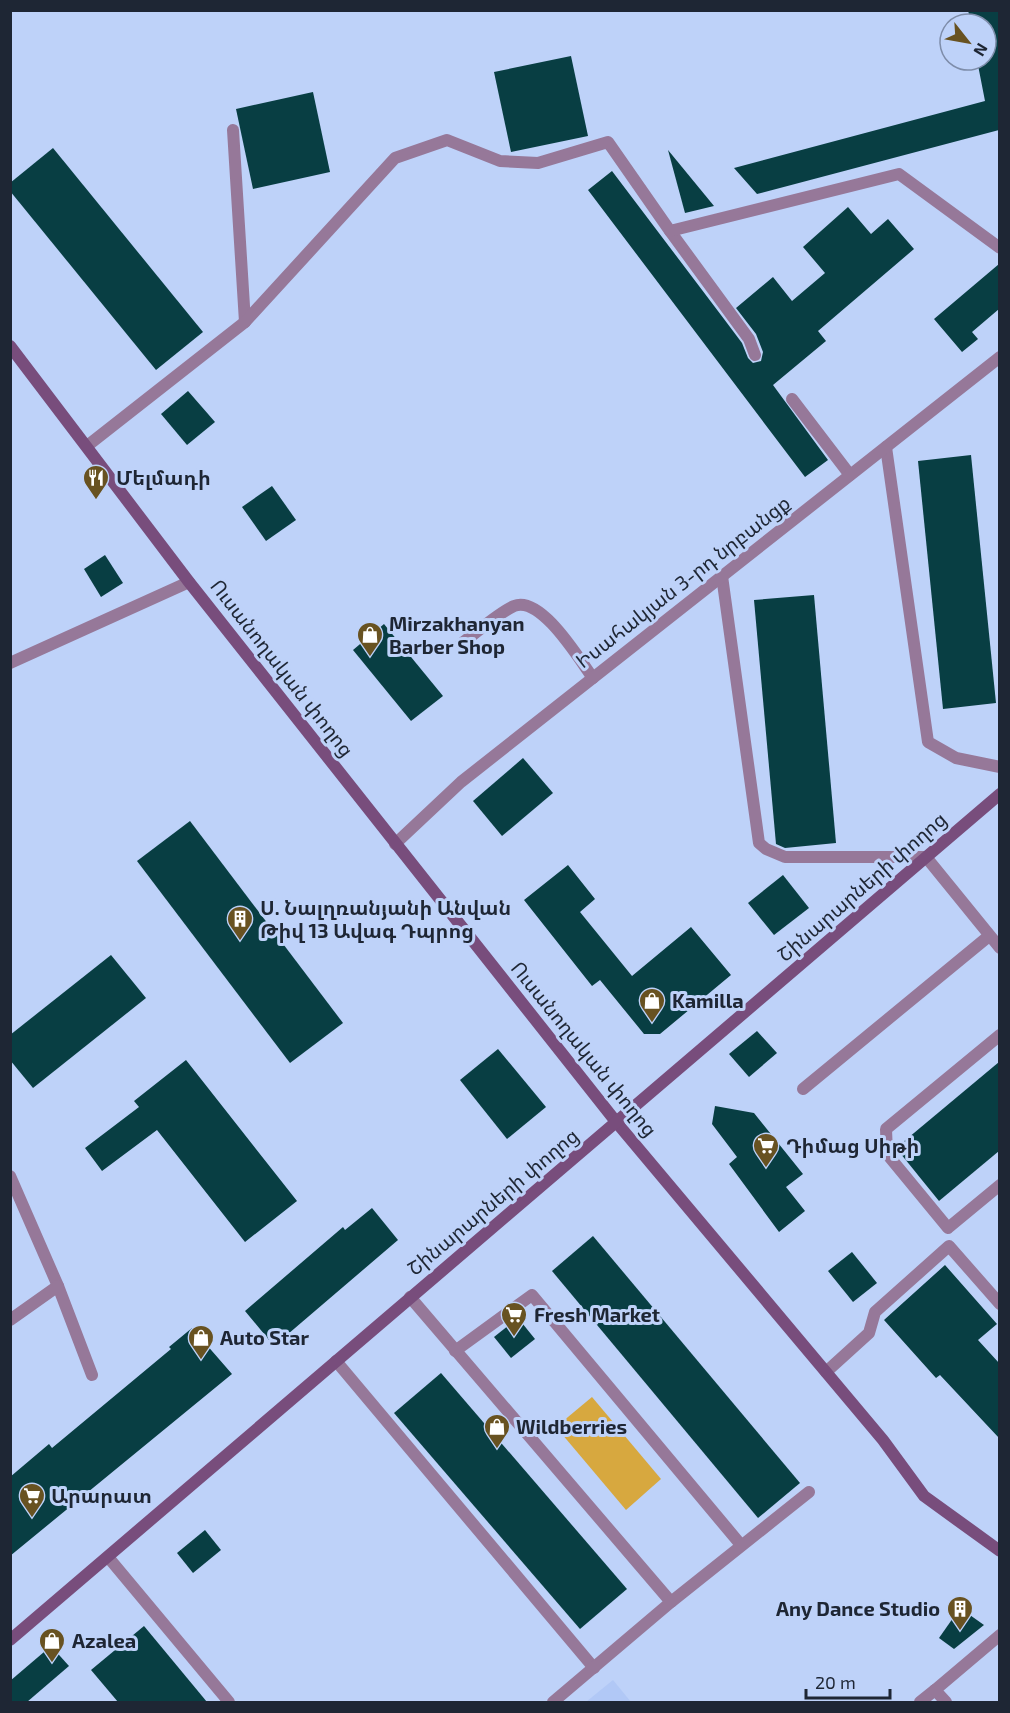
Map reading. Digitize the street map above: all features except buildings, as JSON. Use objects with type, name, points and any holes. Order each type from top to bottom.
[{"type":"street","points":[[234,130],[245,322]]},
{"type":"street","points":[[87,446],[245,322],[395,158],[447,140],[500,161],[538,163],[608,142],[749,339],[755,355]]},
{"type":"street","points":[[670,231],[899,174],[999,248]]},
{"type":"street","name":"Ուսանողական փողոց","points":[[10,346],[189,582],[617,1123],[883,1440],[924,1496],[999,1551]]},
{"type":"street","name":"Իսահակյան 3-րդ նրբանցք","points":[[395,844],[461,782],[999,357]]},
{"type":"street","points":[[792,399],[850,475]]},
{"type":"street","points":[[886,447],[928,742],[956,758],[999,767]]},
{"type":"street","points":[[722,576],[759,843],[766,849],[785,857],[926,857],[999,948]]},
{"type":"street","points":[[10,663],[189,582]]},
{"type":"street","points":[[460,644],[515,605],[529,604],[545,615],[593,678]]},
{"type":"street","name":"Շինարարների փողոց","points":[[10,1640],[999,794]]},
{"type":"street","points":[[803,1089],[989,936]]},
{"type":"street","points":[[999,1035],[886,1129],[887,1154],[948,1228],[948,1246],[999,1304]]},
{"type":"street","points":[[10,1176],[58,1286],[92,1375]]},
{"type":"street","points":[[948,1228],[999,1185]]},
{"type":"street","points":[[826,1372],[869,1333],[875,1312],[948,1246]]},
{"type":"street","points":[[10,1320],[58,1286]]},
{"type":"street","points":[[455,1351],[532,1295],[741,1545]]},
{"type":"street","points":[[410,1297],[671,1602]]},
{"type":"street","points":[[336,1361],[594,1668]]},
{"type":"street","points":[[554,1702],[671,1602],[809,1492]]},
{"type":"street","points":[[108,1557],[229,1702]]},
{"type":"street","points":[[920,1702],[999,1635]]},
{"type":"street","points":[[935,1690],[946,1702]]},
{"type":"shaded area","points":[[592,1397],[661,1479],[626,1510],[556,1427]]},
{"type":"shaded area","points":[[613,1680],[631,1702],[586,1702]]},
{"type":"place","name":"Մելմադի","points":[[96,501]]},
{"type":"place","name":"Mirzakhanyan Barber Shop","points":[[370,658]]},
{"type":"place","name":"Ս. Նալղռանյանի Անվան Թիվ 13 Ավագ Դպրոց","points":[[240,942]]},
{"type":"place","name":"Kamilla","points":[[652,1024]]},
{"type":"place","name":"Դիմաց Սիթի","points":[[766,1169]]},
{"type":"place","name":"Fresh Market","points":[[514,1338]]},
{"type":"place","name":"Auto Star","points":[[201,1361]]},
{"type":"place","name":"Wildberries","points":[[497,1450]]},
{"type":"place","name":"Արարատ","points":[[32,1519]]},
{"type":"place","name":"Any Dance Studio","points":[[960,1632]]},
{"type":"place","name":"Azalea","points":[[52,1664]]}]
